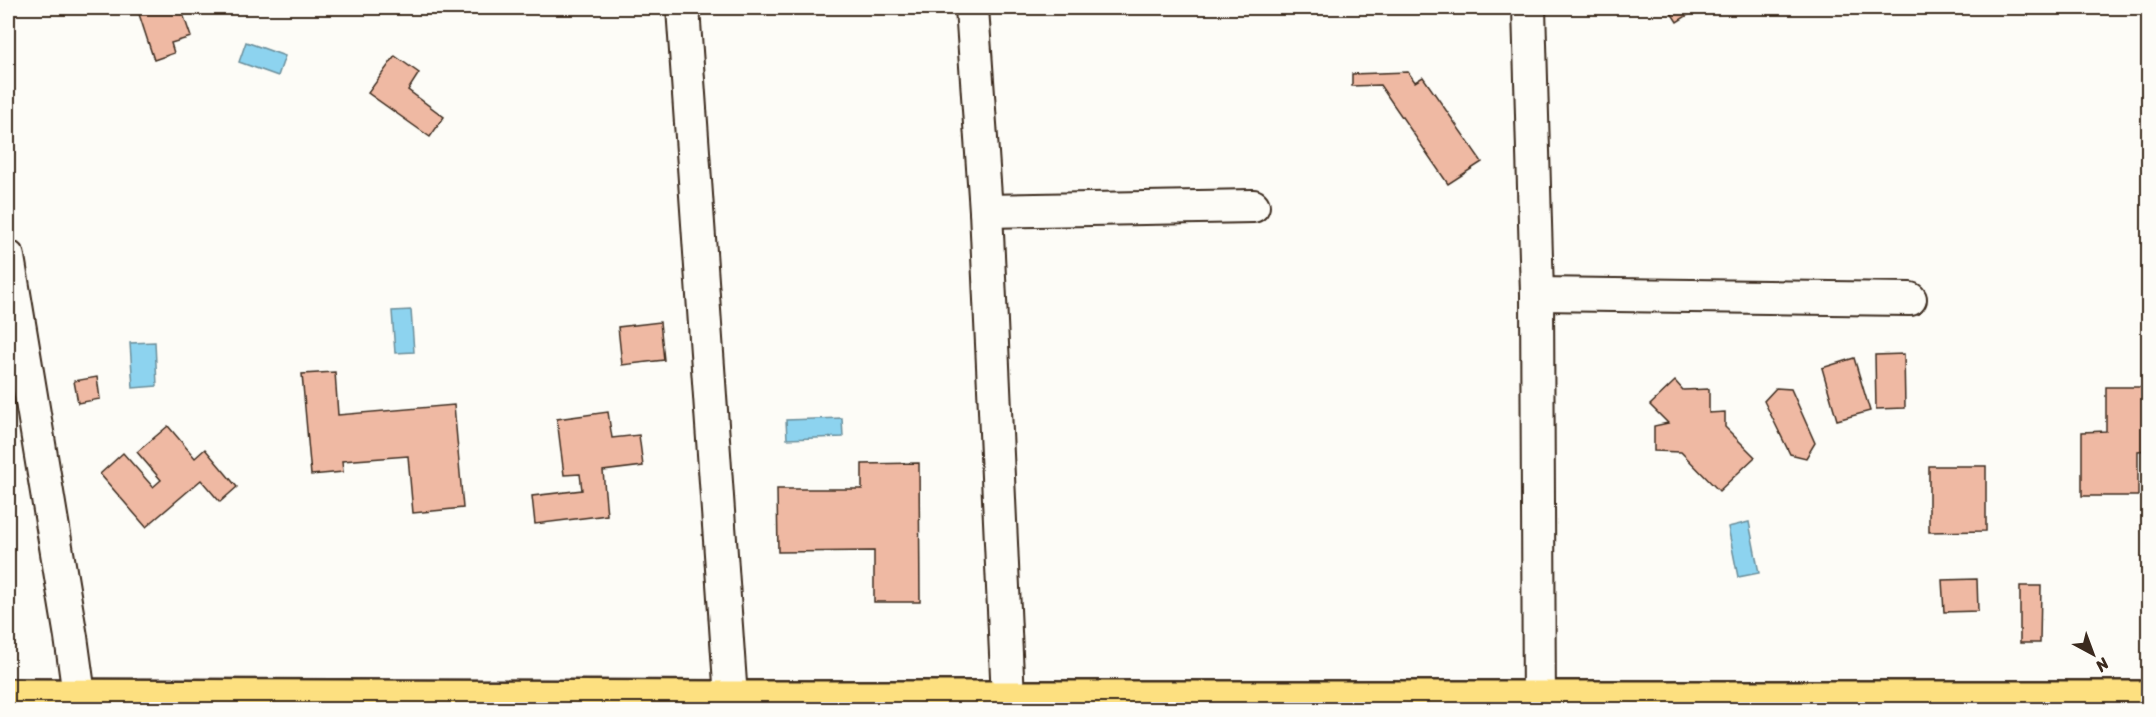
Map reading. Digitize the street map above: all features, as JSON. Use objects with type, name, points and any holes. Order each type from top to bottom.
[{"type":"main road","points":[[8,696],[1008,698],[1539,703],[2148,698]]},
{"type":"street","points":[[683,8],[731,698]]},
{"type":"street","points":[[972,8],[986,211],[1008,698]]},
{"type":"street","points":[[1529,8],[1537,294],[1539,703]]},
{"type":"street","points":[[986,211],[1253,206]]},
{"type":"street","points":[[8,257],[79,696]]},
{"type":"street","points":[[1537,294],[1910,299]]},
{"type":"water","points":[[246,42],[285,56],[278,76],[239,62]]},
{"type":"water","points":[[411,310],[414,352],[395,353],[392,311]]},
{"type":"water","points":[[155,342],[157,386],[133,388],[130,343]]},
{"type":"water","points":[[842,418],[843,437],[787,439],[786,420]]},
{"type":"water","points":[[1749,522],[1759,573],[1738,577],[1728,527]]},
{"type":"building","points":[[137,8],[181,8],[191,37],[171,43],[174,53],[154,60]]},
{"type":"building","points":[[1668,8],[1699,8],[1677,22]]},
{"type":"building","points":[[395,56],[419,73],[408,90],[444,117],[430,137],[368,93]]},
{"type":"building","points":[[1408,72],[1415,82],[1423,77],[1482,162],[1448,184],[1380,85],[1352,86],[1352,74]]},
{"type":"building","points":[[660,322],[664,360],[622,365],[618,327]]},
{"type":"building","points":[[1904,354],[1905,408],[1876,409],[1875,355]]},
{"type":"building","points":[[1854,358],[1870,411],[1837,420],[1822,368]]},
{"type":"building","points":[[335,372],[338,415],[454,405],[463,508],[413,513],[408,456],[342,461],[343,472],[311,475],[302,374]]},
{"type":"building","points":[[97,377],[100,399],[78,403],[74,381]]},
{"type":"building","points":[[1675,381],[1683,390],[1709,389],[1709,413],[1725,412],[1725,427],[1755,457],[1719,491],[1681,452],[1654,451],[1654,426],[1668,423],[1650,405]]},
{"type":"building","points":[[2106,387],[2148,387],[2148,450],[2138,451],[2138,496],[2082,496],[2082,432],[2106,431]]},
{"type":"building","points":[[1776,388],[1791,389],[1815,443],[1806,458],[1790,454],[1764,401]]},
{"type":"building","points":[[608,412],[612,438],[639,435],[643,466],[603,471],[607,515],[535,524],[532,496],[582,490],[580,474],[564,475],[557,419]]},
{"type":"building","points":[[168,426],[195,458],[205,449],[237,487],[220,502],[201,480],[146,527],[100,474],[123,453],[153,487],[161,480],[137,452]]},
{"type":"building","points":[[919,463],[920,602],[874,602],[874,551],[778,552],[777,489],[862,489],[862,464]]},
{"type":"building","points":[[1929,466],[1986,466],[1986,531],[1929,532]]},
{"type":"building","points":[[1977,579],[1978,611],[1944,612],[1942,580]]},
{"type":"building","points":[[2020,586],[2041,586],[2040,643],[2020,643]]}]
